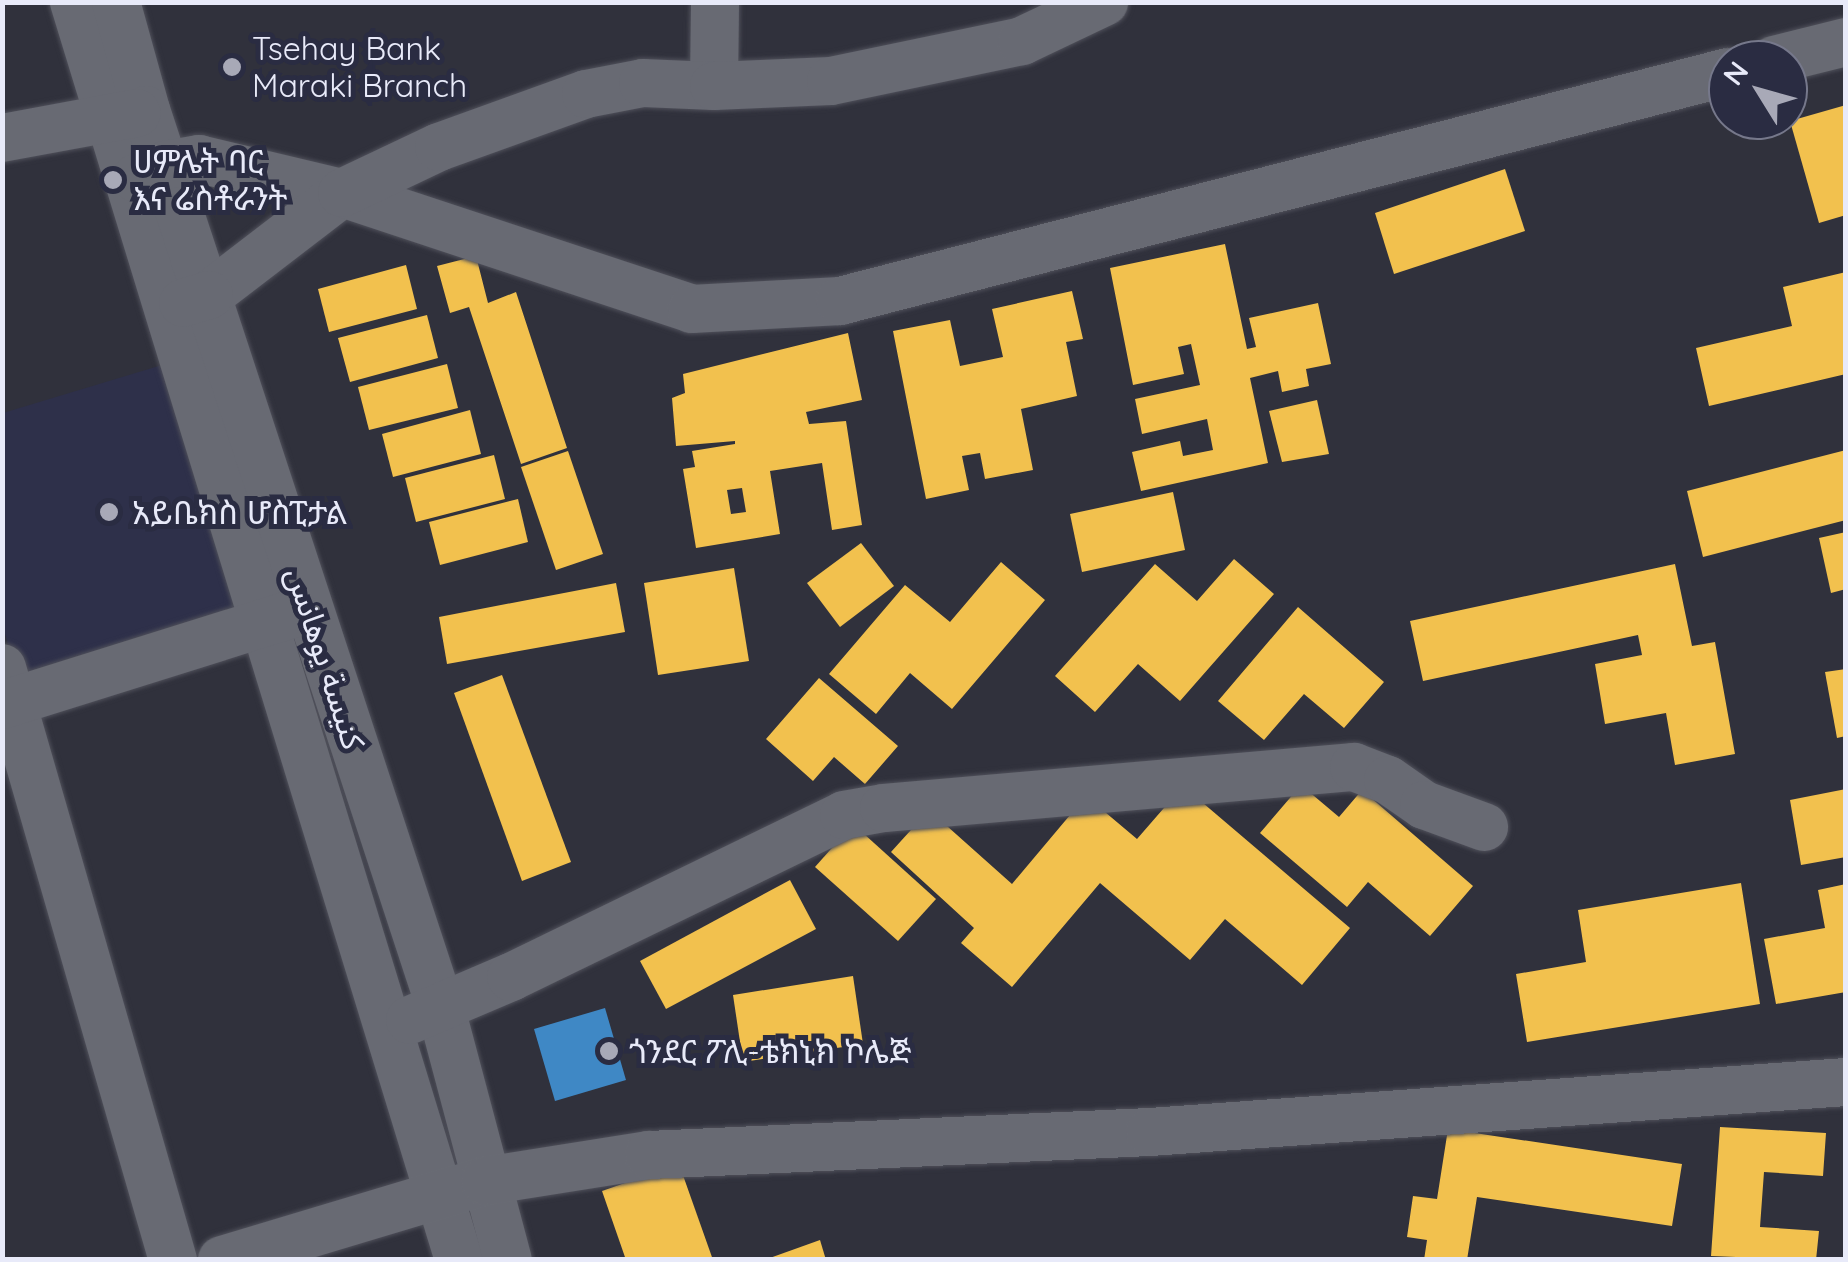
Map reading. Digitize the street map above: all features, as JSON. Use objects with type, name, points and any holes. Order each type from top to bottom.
[{"type":"street","points":[[74,2],[126,115],[288,615],[328,834],[458,1260]]},
{"type":"street","points":[[116,2],[126,115]]},
{"type":"street","points":[[714,2],[714,86]]},
{"type":"street","points":[[188,302],[342,193],[439,147],[586,94],[643,82],[714,86],[831,81],[1022,41],[1104,2]]},
{"type":"street","points":[[1808,52],[1846,42]]},
{"type":"street","points":[[146,174],[199,160],[342,193],[692,309],[840,301],[1708,77]]},
{"type":"street","points":[[2,138],[126,115]]},
{"type":"street","points":[[174,1260],[6,692],[288,615]]},
{"type":"street","name":"كنيسة يوهانس","points":[[288,615],[378,816],[441,1009],[508,1260]]},
{"type":"street","points":[[390,1027],[441,1009],[844,815],[884,808],[1354,767],[1388,780],[1424,805],[1484,827]]},
{"type":"street","points":[[328,834],[378,816]]},
{"type":"street","points":[[222,1260],[485,1181],[649,1156],[1150,1132],[1846,1082]]},
{"type":"shaded area","name":"አይቤክስ ሆስፒታል","points":[[172,362],[245,611],[18,679],[3,627],[3,413]]},
{"type":"building: Homes","points":[[1846,105],[1846,215],[1819,223],[1795,140],[1808,140],[1808,116]]},
{"type":"building: Homes","points":[[1505,169],[1525,231],[1394,274],[1375,213]]},
{"type":"building: Homes","points":[[1225,244],[1247,349],[1256,347],[1249,318],[1318,303],[1331,364],[1306,369],[1309,386],[1282,392],[1278,371],[1250,378],[1268,463],[1141,491],[1132,452],[1180,441],[1183,456],[1213,450],[1207,419],[1142,434],[1135,399],[1200,385],[1191,344],[1178,347],[1184,374],[1133,385],[1110,268]]},
{"type":"building: Homes","points":[[476,256],[488,303],[516,292],[567,448],[521,464],[469,307],[450,313],[437,266]]},
{"type":"building: Homes","points":[[406,265],[417,309],[329,332],[318,289]]},
{"type":"building: Homes","points":[[1846,272],[1846,374],[1709,406],[1696,348],[1792,326],[1783,287]]},
{"type":"building: Homes","points":[[1072,291],[1083,339],[1066,342],[1077,396],[1021,409],[1033,470],[985,479],[980,453],[962,456],[969,490],[926,499],[893,331],[950,320],[960,366],[1003,357],[992,309]]},
{"type":"building: Homes","points":[[427,315],[438,358],[350,382],[338,338]]},
{"type":"building: Homes","points":[[848,333],[862,400],[806,412],[809,424],[846,421],[862,525],[832,530],[822,463],[770,471],[780,534],[696,548],[683,469],[695,467],[692,451],[735,441],[676,446],[672,398],[685,393],[683,374]],"holes":[[[742,488],[746,512],[731,514],[727,490]]]},
{"type":"building: Homes","points":[[447,364],[458,408],[369,430],[358,387]]},
{"type":"building: Homes","points":[[1317,400],[1329,454],[1282,462],[1269,411]]},
{"type":"building: Homes","points":[[470,410],[481,454],[393,477],[382,434]]},
{"type":"building: Homes","points":[[1846,450],[1846,520],[1703,557],[1687,491]]},
{"type":"building: Homes","points":[[568,451],[603,554],[556,570],[521,467]]},
{"type":"building: Homes","points":[[494,455],[505,499],[416,522],[405,478]]},
{"type":"building: Homes","points":[[1173,492],[1185,550],[1082,572],[1070,514]]},
{"type":"building: Homes","points":[[518,499],[528,542],[440,565],[429,522]]},
{"type":"building: Homes","points":[[1846,532],[1846,589],[1831,593],[1819,538]]},
{"type":"building: Homes","points":[[861,543],[894,586],[840,627],[807,583]]},
{"type":"building: Homes","points":[[1234,559],[1274,594],[1180,701],[1138,664],[1095,712],[1055,676],[1155,564],[1197,601]]},
{"type":"building: Homes","points":[[1001,562],[1045,600],[952,709],[910,673],[876,714],[829,674],[905,585],[950,622]]},
{"type":"building: Homes","points":[[1675,564],[1692,646],[1715,642],[1735,754],[1675,765],[1666,713],[1605,724],[1595,664],[1642,655],[1638,635],[1423,681],[1410,621]]},
{"type":"building: Homes","points":[[734,568],[749,661],[658,675],[644,583]]},
{"type":"building: Homes","points":[[616,583],[625,632],[447,664],[439,617]]},
{"type":"building: Homes","points":[[1298,607],[1384,682],[1344,728],[1304,694],[1264,740],[1218,701]]},
{"type":"building: Homes","points":[[1846,669],[1846,736],[1837,738],[1825,672]]},
{"type":"building: Homes","points":[[502,675],[571,862],[522,881],[454,693]]},
{"type":"building: Homes","points":[[819,678],[898,746],[865,784],[834,757],[813,781],[766,739]]},
{"type":"building: Homes","points":[[1301,785],[1339,817],[1362,790],[1473,886],[1430,936],[1368,882],[1347,907],[1260,833]]},
{"type":"building: Homes","points":[[1183,786],[1350,928],[1302,985],[1225,919],[1190,960],[1100,883],[1012,987],[961,943],[974,928],[891,852],[929,810],[1012,884],[1086,796],[1137,839]]},
{"type":"building: Homes","points":[[1846,789],[1846,857],[1801,865],[1790,800]]},
{"type":"building: Homes","points":[[853,824],[936,899],[898,941],[815,867]]},
{"type":"building: Homes","points":[[790,880],[816,929],[666,1009],[640,961]]},
{"type":"building: Homes","points":[[1741,883],[1760,1004],[1527,1042],[1516,974],[1586,962],[1578,910]]},
{"type":"building: Homes","points":[[1846,884],[1846,992],[1776,1004],[1764,939],[1825,928],[1818,890]]},
{"type":"building: Homes","points":[[853,976],[863,1044],[743,1062],[733,995]]},
{"type":"building: Homes","points":[[1720,1127],[1826,1133],[1823,1176],[1764,1172],[1760,1227],[1819,1231],[1816,1260],[1711,1256]]},
{"type":"building: Homes","points":[[1448,1129],[1682,1164],[1672,1226],[1477,1197],[1467,1260],[1424,1260],[1427,1240],[1407,1237],[1413,1196],[1437,1199]]},
{"type":"building: Homes","points":[[679,1164],[713,1260],[626,1260],[602,1191]]},
{"type":"building: Homes","points":[[820,1240],[826,1260],[767,1260],[767,1259]]},
{"type":"building: Schools","points":[[605,1008],[626,1080],[555,1101],[534,1029]]},
{"type":"place","name":"Tsehay Bank Maraki Branch","points":[[232,67]]},
{"type":"place","name":"ሀምሌት ባር እና ሬስቶራንት","points":[[113,180]]},
{"type":"place","name":"አይቤክስ ሆስፒታል","points":[[109,512]]},
{"type":"place","name":"ጎንደር ፖሊ-ቴክኒክ ኮሌጅ","points":[[609,1051]]}]
